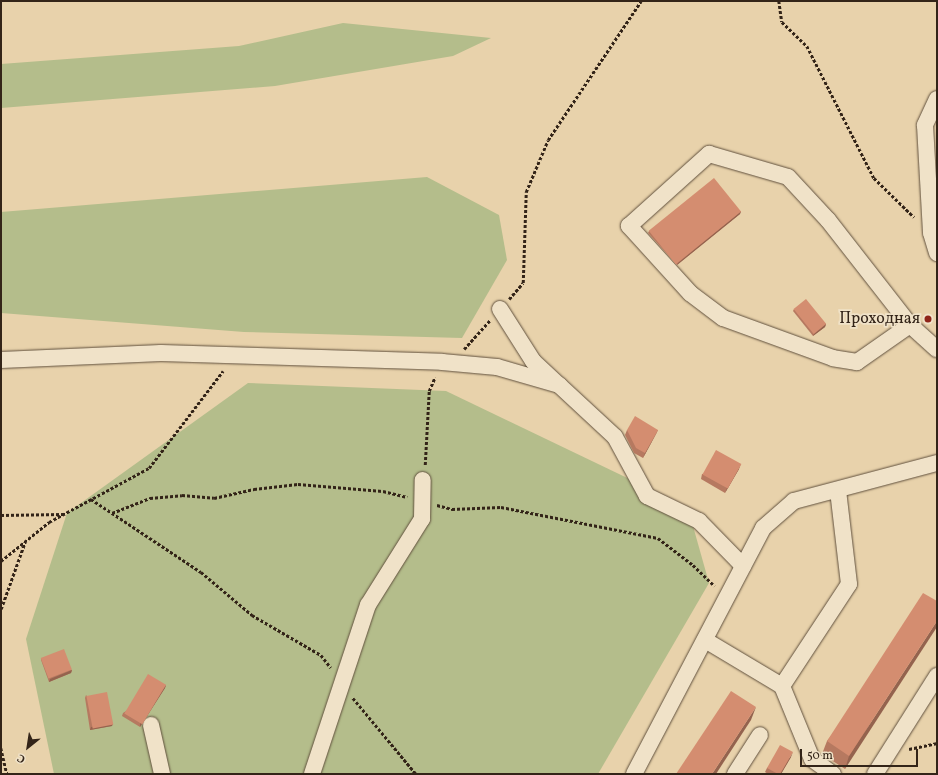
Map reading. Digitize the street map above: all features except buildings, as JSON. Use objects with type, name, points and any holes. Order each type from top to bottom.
[{"type":"street","points":[[937,99],[925,125],[931,233],[937,253]]},
{"type":"street","points":[[910,325],[857,362],[833,358],[723,318],[690,293],[629,226],[709,154],[788,177],[828,220],[910,325],[937,349]]},
{"type":"street","points":[[500,309],[533,361],[615,437],[647,496],[699,521],[743,566]]},
{"type":"street","points":[[1,360],[161,353],[447,363],[497,367],[559,385]]},
{"type":"street","points":[[634,774],[763,528],[794,501],[838,491],[937,463]]},
{"type":"street","points":[[312,774],[368,605],[422,519],[423,480]]},
{"type":"street","points":[[782,686],[849,584],[838,491]]},
{"type":"street","points":[[704,640],[782,686],[812,759],[833,774]]},
{"type":"street","points":[[875,774],[937,676]]},
{"type":"street","points":[[151,725],[162,774]]},
{"type":"street","points":[[735,774],[760,735]]},
{"type":"path","points":[[423,480],[428,447],[429,391],[447,363],[500,309],[523,283],[526,192],[548,140],[641,1]]},
{"type":"path","points":[[779,1],[782,22],[807,46],[874,178],[931,233]]},
{"type":"path","points":[[1,561],[49,522],[149,468],[236,356]]},
{"type":"path","points":[[91,500],[201,572],[252,615],[321,655],[416,774]]},
{"type":"path","points":[[1,515],[64,514]]},
{"type":"path","points":[[1,609],[26,540]]},
{"type":"path","points":[[1,748],[6,774]]},
{"type":"green space","points":[[343,23],[491,38],[453,56],[275,86],[1,108],[1,64],[239,46]]},
{"type":"green space","points":[[427,177],[499,215],[507,260],[462,338],[244,332],[1,313],[1,212]]},
{"type":"green space","points":[[248,383],[446,391],[644,486],[693,526],[709,583],[598,774],[54,774],[26,639],[67,513]]},
{"type":"place","name":"Проходная","points":[[928,319]]}]
